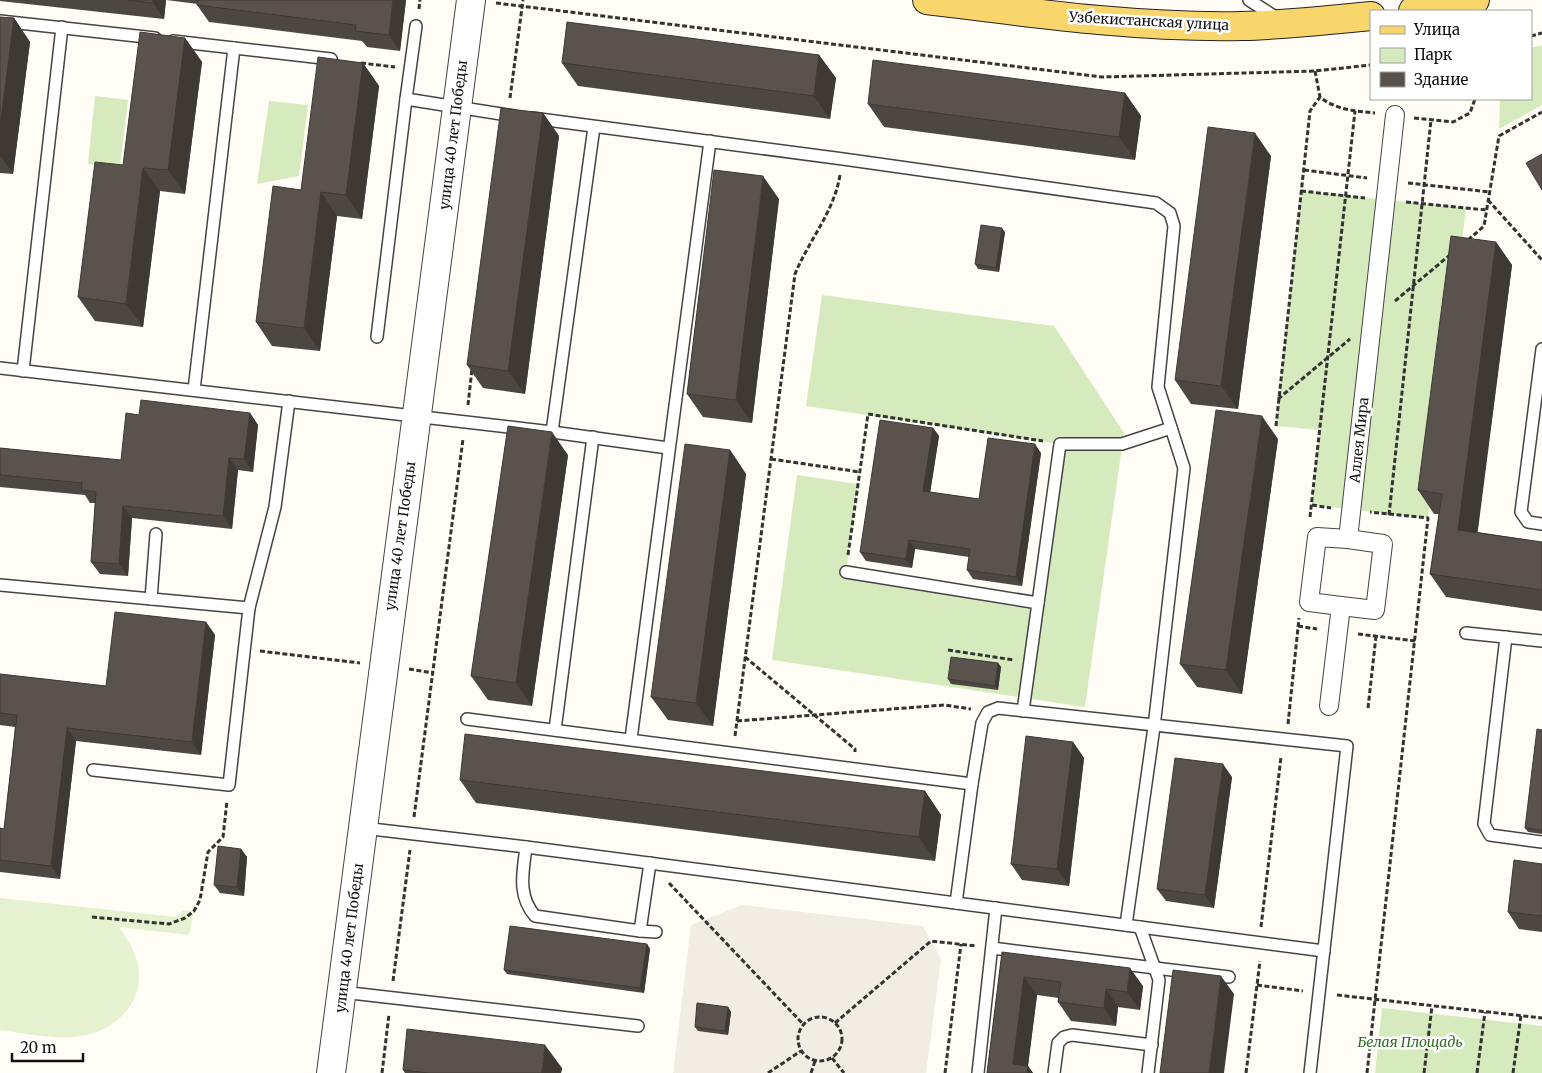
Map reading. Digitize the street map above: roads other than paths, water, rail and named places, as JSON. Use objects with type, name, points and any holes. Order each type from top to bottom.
[{"type":"main road","name":"Узбекистанская улица","points":[[927,0],[1068,16],[1192,26],[1287,24],[1370,16]]},
{"type":"main road","points":[[1419,10],[1474,0]]},
{"type":"street","name":"улица 40 лет Победы","points":[[331,1073],[471,0]]},
{"type":"street","name":"Аллея Мира","points":[[1348,539],[1395,116]]},
{"type":"street","points":[[1317,537],[1348,539],[1383,544],[1375,610],[1309,602],[1317,537]]},
{"type":"street","points":[[1330,706],[1340,606]]},
{"type":"lane","points":[[1249,0],[1287,24]]},
{"type":"lane","points":[[0,21],[336,60]]},
{"type":"lane","points":[[377,336],[416,26]]},
{"type":"lane","points":[[23,371],[62,27]]},
{"type":"lane","points":[[194,390],[234,48]]},
{"type":"lane","points":[[406,99],[507,115],[843,158],[1156,203],[1170,213],[1174,226],[1158,387],[1184,468],[1154,727],[1126,925]]},
{"type":"lane","points":[[552,432],[594,127]]},
{"type":"lane","points":[[631,739],[710,141]]},
{"type":"lane","points":[[1542,349],[1521,512],[1528,522],[1542,524]]},
{"type":"lane","points":[[0,368],[552,432],[668,448]]},
{"type":"lane","points":[[92,770],[229,785],[249,608],[275,507],[289,401]]},
{"type":"lane","points":[[1023,711],[1060,444],[1122,444],[1171,428]]},
{"type":"lane","points":[[555,730],[593,437]]},
{"type":"lane","points":[[151,599],[156,534]]},
{"type":"lane","points":[[846,572],[1038,603]]},
{"type":"lane","points":[[0,585],[249,608]]},
{"type":"lane","points":[[1466,633],[1542,641]]},
{"type":"lane","points":[[1506,637],[1484,824],[1490,835],[1542,842]]},
{"type":"lane","points":[[956,903],[982,723],[988,712],[998,708],[1154,727],[1347,746],[1310,1073]]},
{"type":"lane","points":[[467,719],[972,784]]},
{"type":"lane","points":[[363,828],[526,847],[1324,951]]},
{"type":"lane","points":[[526,847],[522,896],[527,907],[535,916],[656,932]]},
{"type":"lane","points":[[640,931],[650,863]]},
{"type":"lane","points":[[978,1073],[996,908]]},
{"type":"lane","points":[[1140,927],[1159,980],[1148,1073]]},
{"type":"lane","points":[[992,948],[1229,977]]},
{"type":"lane","points":[[342,992],[638,1026]]},
{"type":"lane","points":[[1054,1073],[1058,1042],[1064,1037],[1072,1036],[1152,1045]]},
{"type":"park label","name":"Белая Площадь","points":[[1410,1042]]}]
